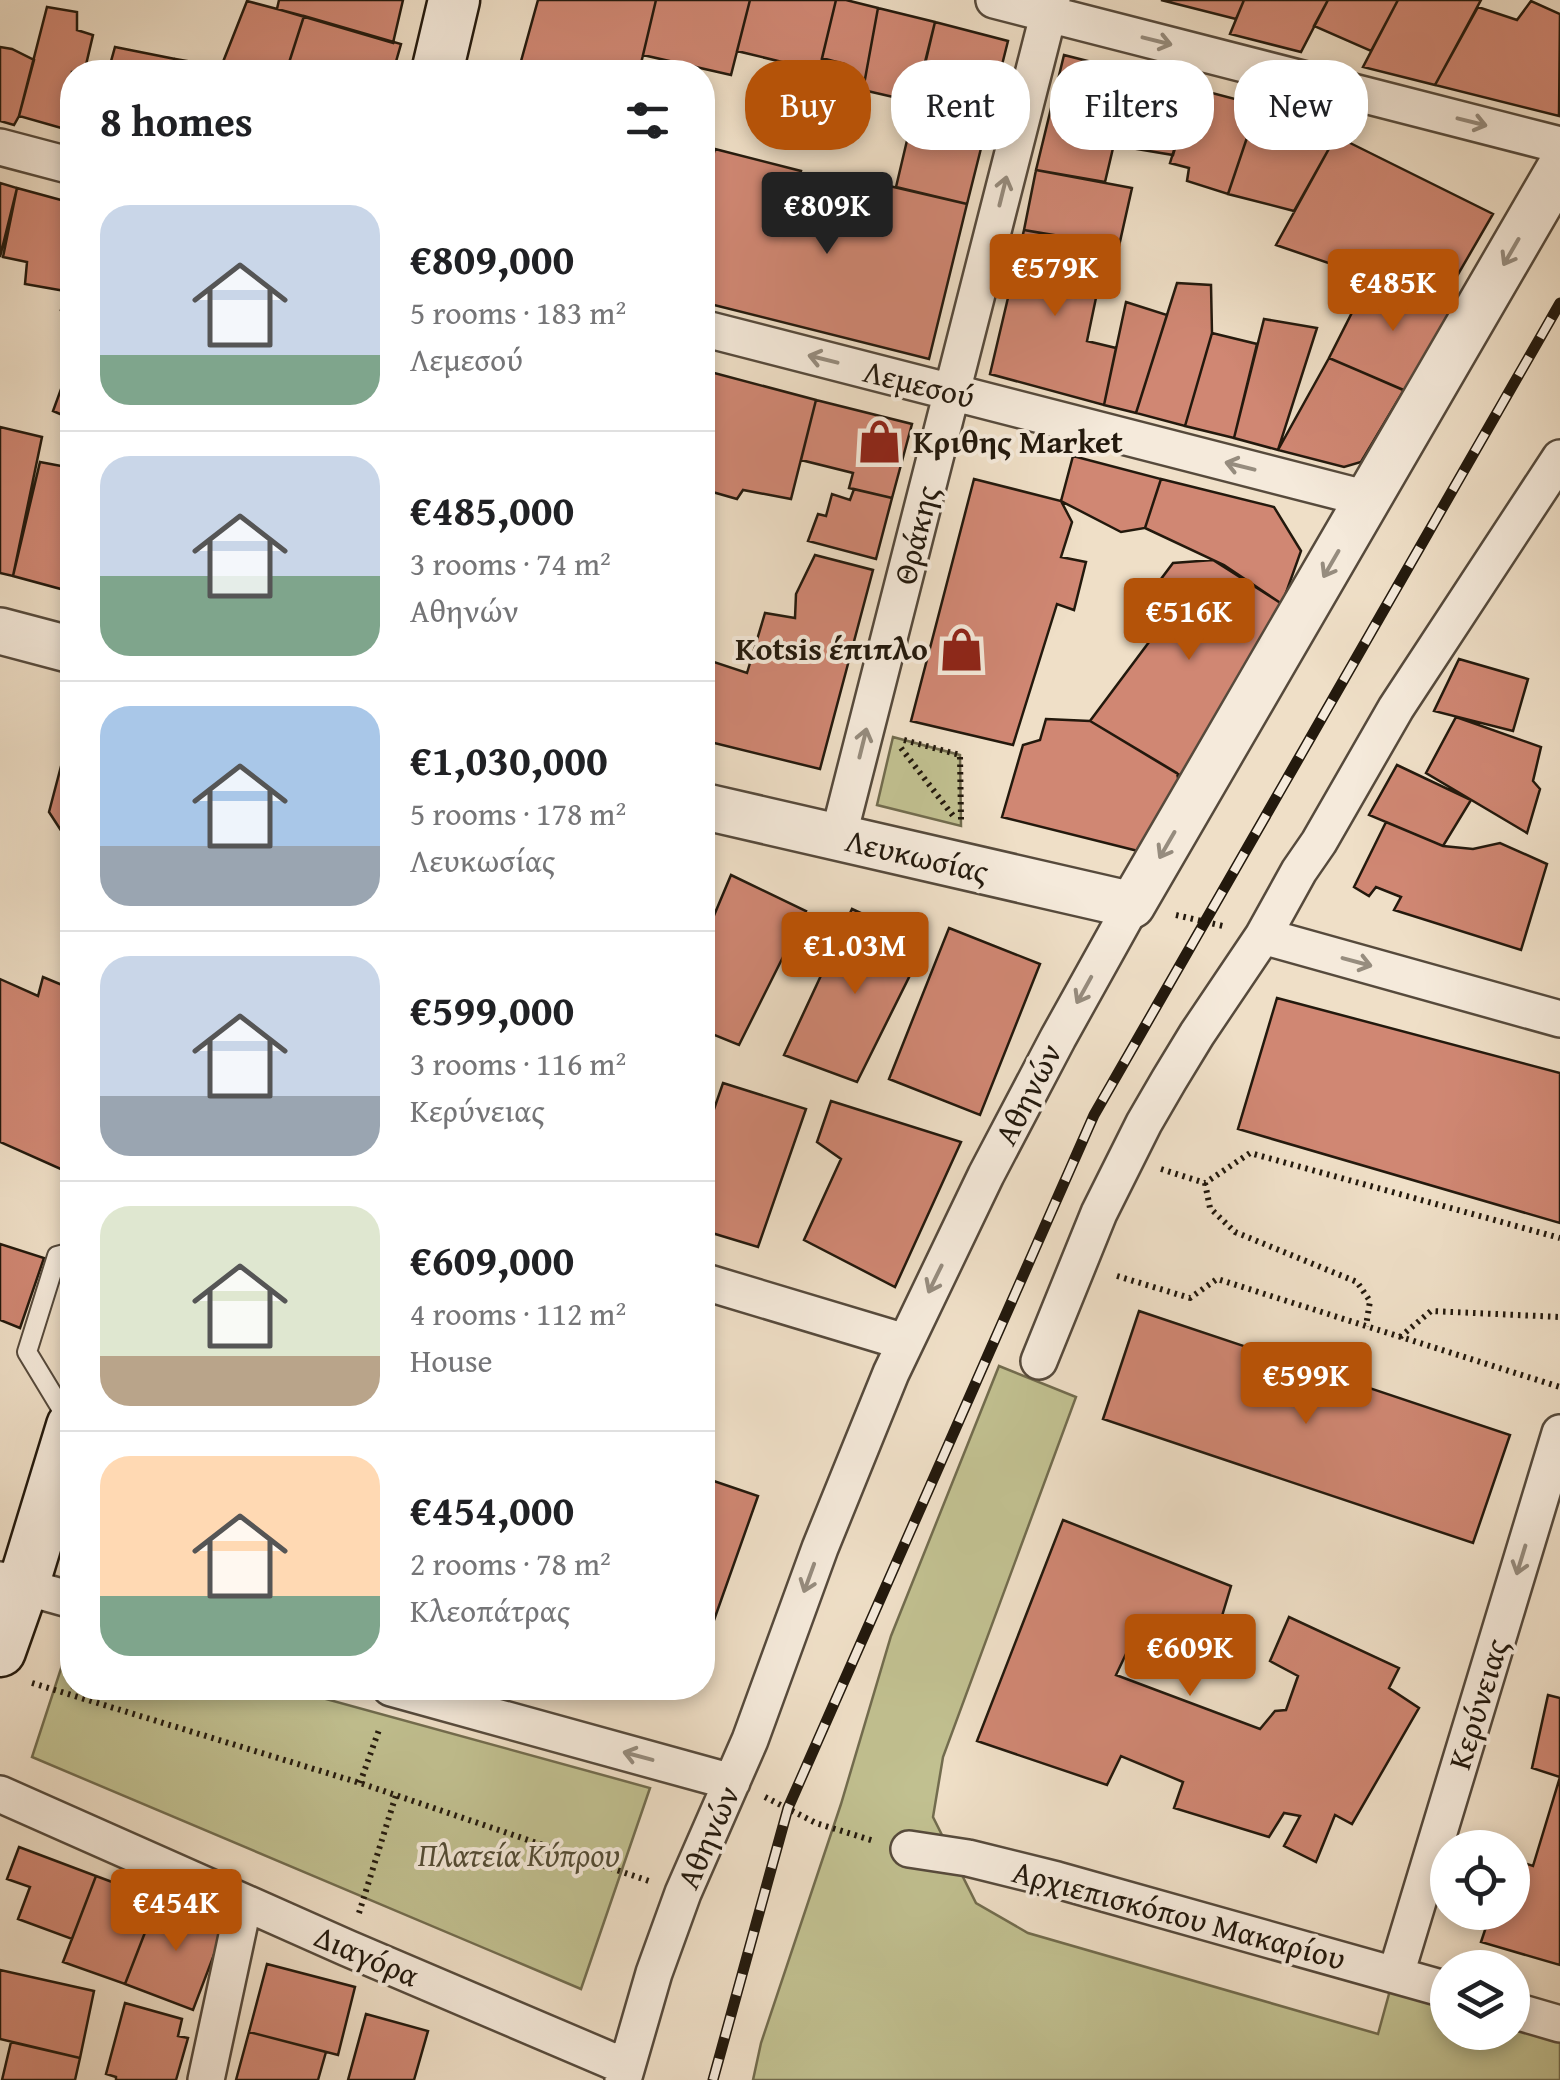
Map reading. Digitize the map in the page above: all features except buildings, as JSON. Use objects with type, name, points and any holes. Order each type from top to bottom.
[{"type":"main road","points":[[440,60],[454,0]]},
{"type":"main road","points":[[10,1664],[12,1583],[60,1458]]},
{"type":"street","points":[[994,0],[1050,7],[1560,145]]},
{"type":"street","name":"Θράκης","points":[[838,838],[1050,7]]},
{"type":"street","points":[[0,147],[60,163]]},
{"type":"street","name":"Αθηνών","points":[[624,2074],[683,1893],[761,1713],[820,1548],[905,1342],[986,1175],[1132,905],[1560,168]]},
{"type":"street","name":"Λεμεσού","points":[[715,331],[1368,500]]},
{"type":"street","points":[[1039,1361],[1077,1264],[1126,1159],[1197,1034],[1263,936],[1396,708],[1560,458]]},
{"type":"street","points":[[0,631],[60,647]]},
{"type":"street","name":"Λευκωσίας","points":[[715,809],[1132,905]]},
{"type":"street","points":[[1263,936],[1560,1019]]},
{"type":"street","points":[[715,1285],[905,1342]]},
{"type":"street","name":"Κερύνειας","points":[[1396,1974],[1560,1433]]},
{"type":"street","points":[[12,1583],[60,1597]]},
{"type":"street","points":[[436,1700],[732,1782]]},
{"type":"street","name":"Διαγόρα","points":[[0,1794],[624,2074]]},
{"type":"street","name":"Αρχιεπισκόπου Μακαρίου","points":[[909,1850],[968,1858],[1057,1880],[1430,1984]]},
{"type":"street","points":[[206,2080],[244,1903]]},
{"type":"street","points":[[1530,2015],[1560,2024]]},
{"type":"lane","points":[[60,1255],[27,1352],[60,1407]]},
{"type":"path","points":[[893,736],[960,755],[961,826],[916,766],[893,736]]},
{"type":"path","points":[[1132,905],[1263,936]]},
{"type":"path","points":[[1206,1183],[1250,1153],[1560,1238]]},
{"type":"path","points":[[1126,1159],[1206,1183]]},
{"type":"path","points":[[1206,1183],[1210,1208],[1235,1232],[1357,1282],[1370,1302],[1366,1326]]},
{"type":"path","points":[[1077,1264],[1190,1298],[1218,1279],[1560,1387]]},
{"type":"path","points":[[1400,1337],[1431,1312],[1560,1316]]},
{"type":"path","points":[[10,1664],[60,1681]]},
{"type":"path","points":[[116,1700],[683,1893]]},
{"type":"path","points":[[360,1783],[389,1700]]},
{"type":"path","points":[[732,1782],[816,1823],[909,1850]]},
{"type":"path","points":[[348,1948],[396,1795]]},
{"type":"green space","points":[[893,737],[960,755],[961,826],[877,805]]},
{"type":"green space","points":[[999,1366],[1076,1397],[943,1757],[933,1817],[976,1903],[1028,1933],[1378,2034],[1392,1983],[1430,1994],[1430,2050],[1530,2050],[1530,2024],[1560,2033],[1560,2080],[753,2080],[761,2043],[841,1804],[891,1636]]},
{"type":"green space","name":"Πλατεία Κύπρου","points":[[60,1672],[60,1700],[330,1700],[650,1788],[581,1989],[32,1757]]},
{"type":"railway","points":[[713,2080],[788,1808],[1094,1115],[1560,303]]},
{"type":"place","name":"Κριθης Market","points":[[880,442]]},
{"type":"place","name":"Kotsis έπιπλο","points":[[961,649]]}]
